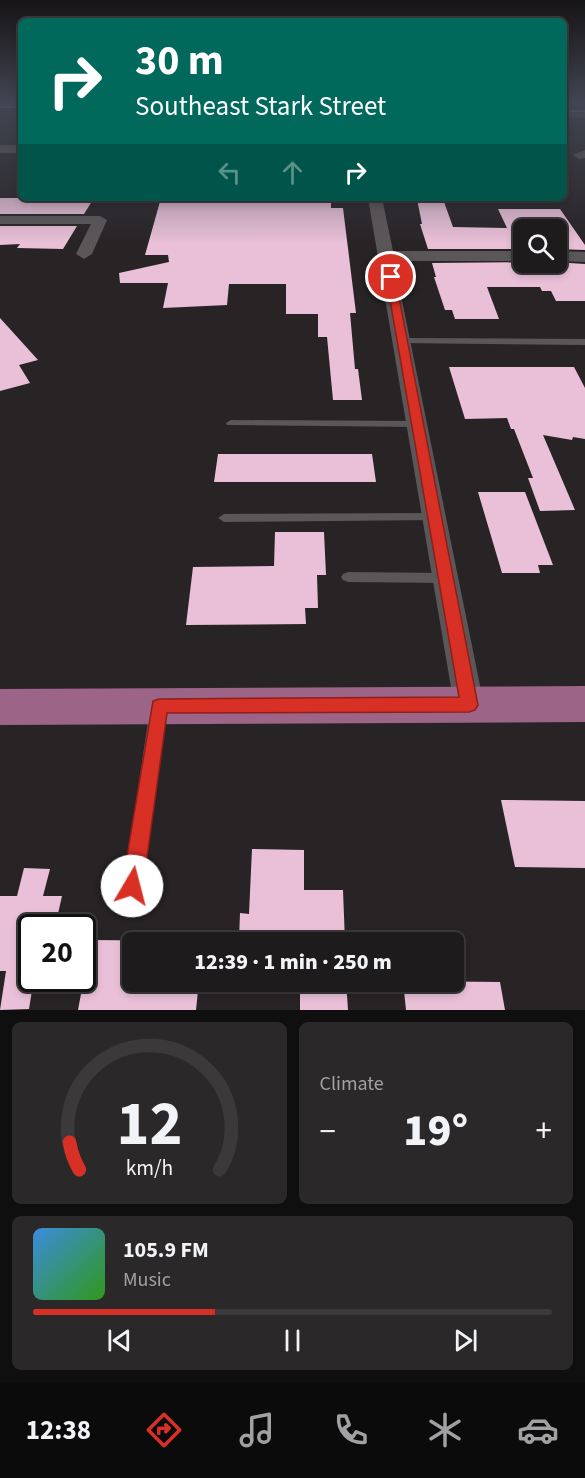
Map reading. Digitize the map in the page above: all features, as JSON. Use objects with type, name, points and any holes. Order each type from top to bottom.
[{"type":"main road","points":[[0,707],[585,704]]},
{"type":"street","points":[[376,201],[469,705]]},
{"type":"street","points":[[0,220],[100,220],[84,254]]},
{"type":"street","points":[[387,256],[513,256]]},
{"type":"street","points":[[567,256],[585,257]]},
{"type":"lane","points":[[402,341],[585,342]]},
{"type":"lane","points":[[231,423],[418,424]]},
{"type":"lane","points":[[224,518],[434,518]]},
{"type":"lane","points":[[348,577],[446,578]]},
{"type":"lane","points":[[129,909],[159,706]]},
{"type":"building","points":[[0,198],[18,198],[18,201],[92,201],[84,214],[0,214]]},
{"type":"building","points":[[160,201],[331,201],[331,208],[343,208],[356,313],[350,313],[355,369],[358,369],[362,400],[333,400],[327,337],[318,337],[318,314],[286,314],[286,284],[229,284],[227,305],[163,308],[168,283],[120,283],[119,273],[169,262],[168,255],[145,255]]},
{"type":"building","points":[[417,201],[444,201],[453,227],[507,228],[498,209],[560,209],[567,219],[513,219],[513,249],[428,249],[420,224],[422,224]]},
{"type":"building","points":[[567,219],[585,245],[585,250],[567,249]]},
{"type":"building","points":[[0,226],[77,226],[63,249],[17,248],[20,244],[0,245]]},
{"type":"building","points":[[513,262],[513,273],[567,273],[567,263],[585,264],[585,301],[556,301],[551,291],[542,291],[540,287],[487,287],[499,319],[455,319],[452,310],[445,310],[434,277],[436,277],[432,263]]},
{"type":"building","points":[[0,318],[38,360],[19,365],[30,383],[0,391]]},
{"type":"building","points":[[449,367],[574,367],[585,388],[585,439],[573,437],[572,440],[543,435],[575,510],[540,511],[528,478],[533,478],[514,429],[511,429],[507,418],[465,419]]},
{"type":"building","points":[[218,454],[372,454],[376,482],[214,482]]},
{"type":"building","points":[[478,492],[525,492],[553,565],[538,565],[540,573],[502,573]]},
{"type":"building","points":[[275,532],[324,532],[326,575],[317,575],[318,608],[305,608],[306,624],[186,625],[193,567],[274,566]]},
{"type":"building","points":[[501,800],[585,801],[585,868],[515,867]]},
{"type":"building","points":[[252,849],[304,850],[304,890],[343,890],[345,932],[239,932],[240,913],[249,914]]},
{"type":"building","points":[[24,868],[50,869],[43,896],[62,896],[58,914],[18,914],[18,992],[32,992],[29,1009],[0,1010],[6,971],[0,971],[0,896],[17,896]]},
{"type":"building","points":[[96,940],[122,940],[122,992],[198,992],[196,1010],[78,1010],[81,992],[96,992]]},
{"type":"building","points":[[464,982],[500,982],[505,1010],[406,1010],[404,992],[464,992]]},
{"type":"building","points":[[300,992],[347,992],[348,1010],[300,1010]]},
{"type":"route","points":[[132,886],[159,706],[469,705],[391,277]]}]
